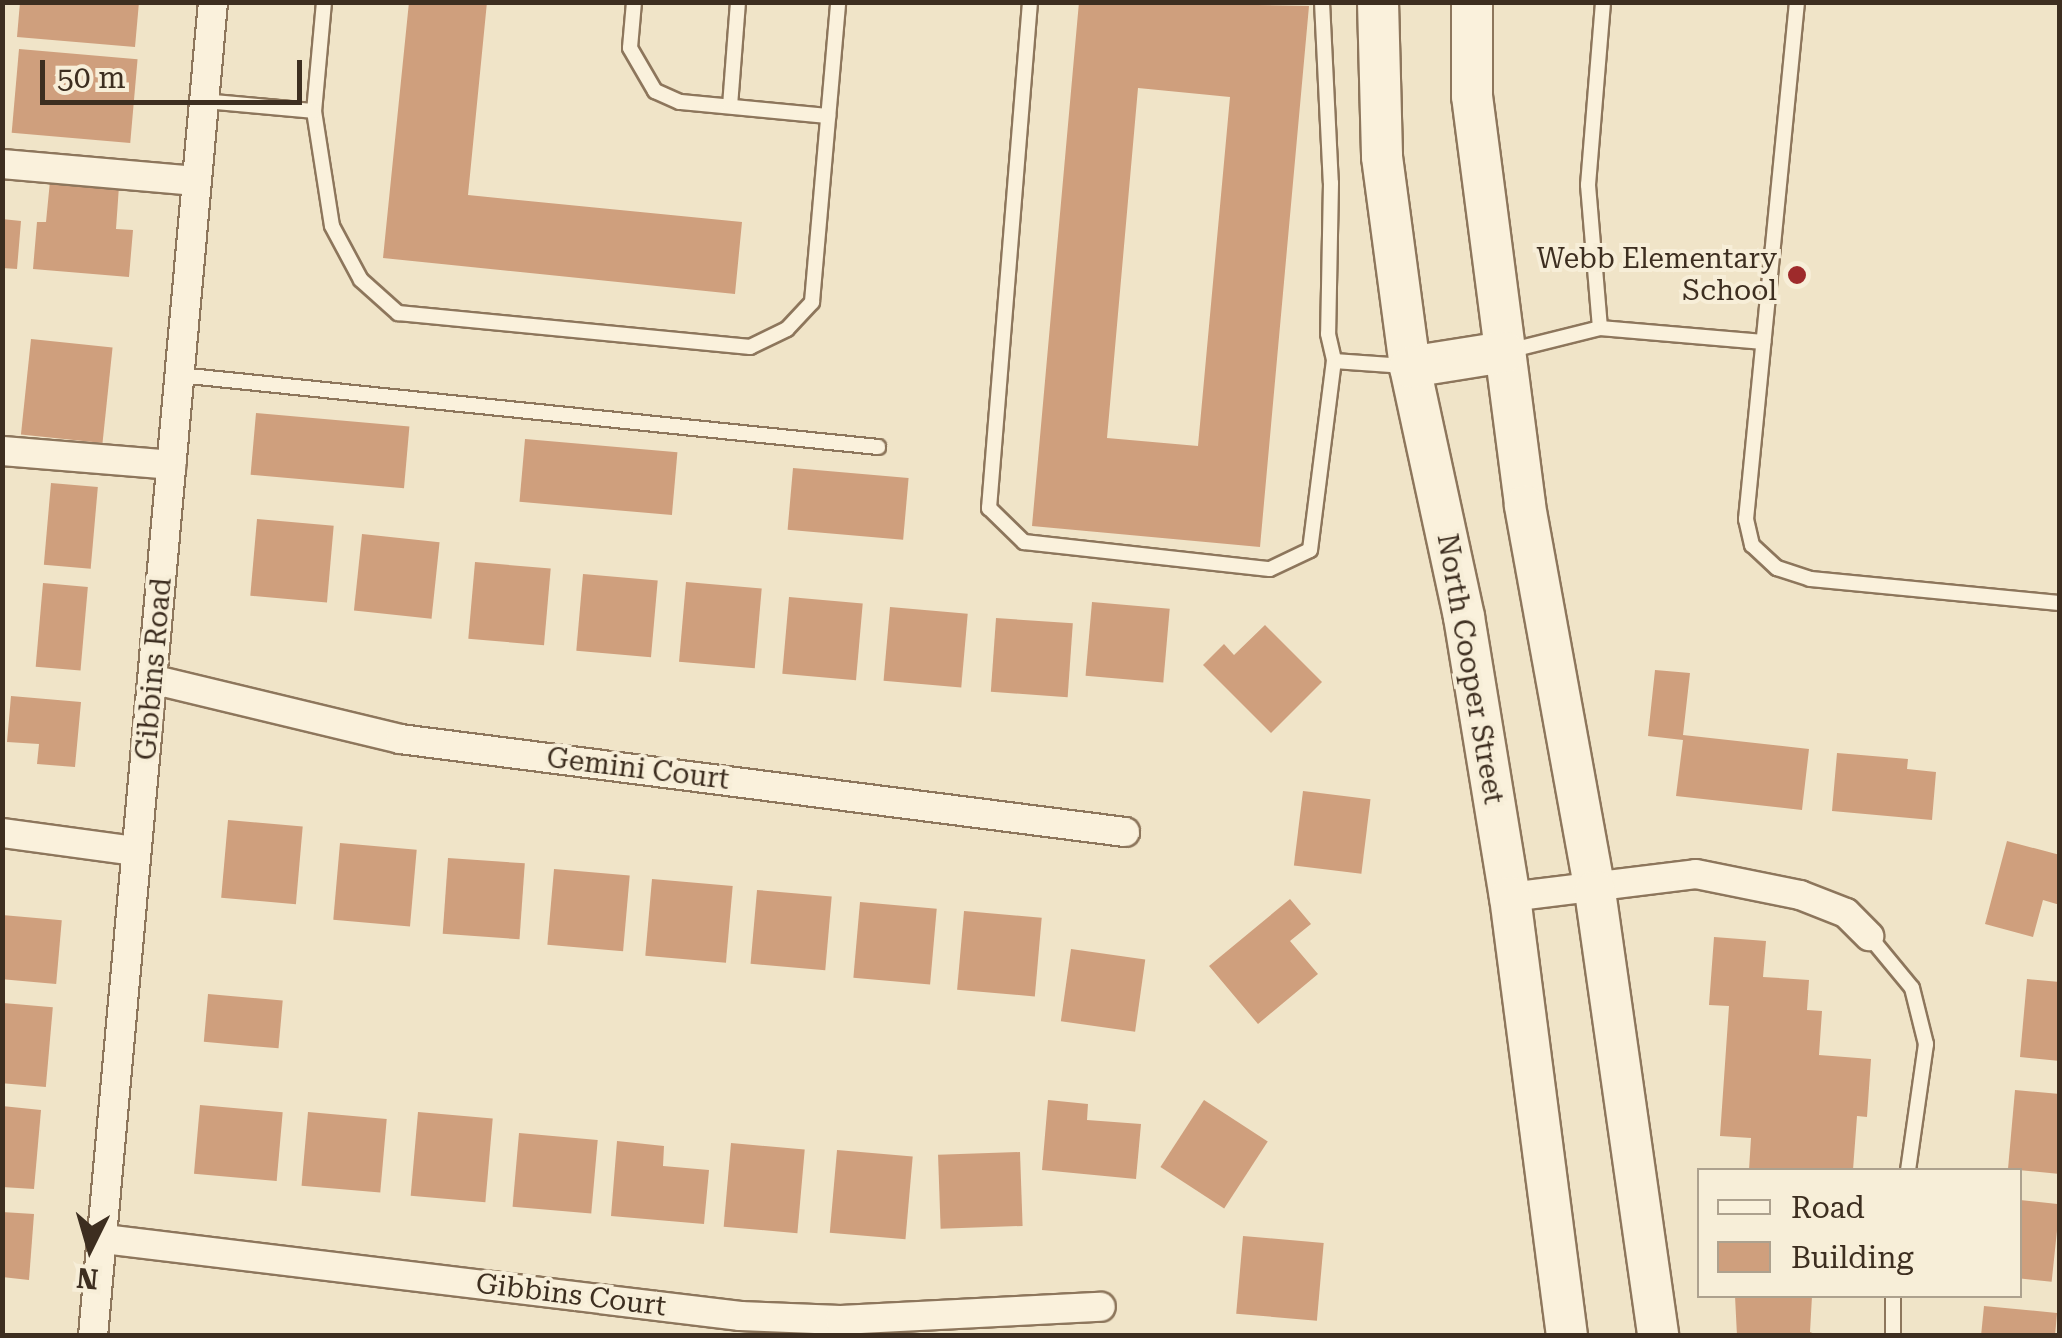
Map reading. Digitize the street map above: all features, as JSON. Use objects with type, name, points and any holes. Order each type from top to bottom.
[{"type":"main road","points":[[1472,2],[1472,96],[1527,523],[1595,892],[1658,1336]]},
{"type":"main road","name":"North Cooper Street","points":[[1371,3],[1382,157],[1410,367],[1464,617],[1510,898],[1567,1336]]},
{"type":"main road","points":[[1410,367],[1505,352]]},
{"type":"street","name":"Gibbins Road","points":[[93,1336],[213,2]]},
{"type":"street","points":[[2,164],[196,181]]},
{"type":"street","points":[[2,450],[171,465]]},
{"type":"street","name":"Gemini Court","points":[[155,680],[400,739],[1126,832]]},
{"type":"street","points":[[2,833],[135,851]]},
{"type":"street","points":[[1510,898],[1595,892],[1696,874],[1800,896],[1846,913],[1869,936]]},
{"type":"street","name":"Gibbins Court","points":[[104,1239],[740,1316],[840,1320],[1101,1306]]},
{"type":"lane","points":[[324,2],[314,112],[332,226],[361,280],[398,313],[750,347],[787,329],[812,302],[838,2]]},
{"type":"lane","points":[[634,2],[630,48],[655,90],[680,102],[828,116]]},
{"type":"lane","points":[[730,106],[738,2]]},
{"type":"lane","points":[[1030,2],[989,508],[1024,542],[1270,569],[1310,550],[1334,361],[1328,334],[1331,183],[1322,2]]},
{"type":"lane","points":[[1600,328],[1588,185],[1603,2]]},
{"type":"lane","points":[[1797,2],[1746,519],[1752,545],[1777,568],[1810,579],[2060,603]]},
{"type":"lane","points":[[204,100],[314,112]]},
{"type":"lane","points":[[1505,352],[1600,328],[1763,342]]},
{"type":"lane","points":[[1334,361],[1410,367]]},
{"type":"lane","points":[[179,375],[878,447]]},
{"type":"lane","points":[[1869,936],[1912,988],[1926,1044],[1908,1168]]},
{"type":"lane","points":[[1893,1298],[1893,1336]]},
{"type":"building","points":[[20,2],[139,2],[135,47],[17,37]]},
{"type":"building","points":[[409,2],[487,2],[468,195],[742,222],[735,294],[383,258]]},
{"type":"building","points":[[1079,2],[1309,6],[1260,547],[1032,526]],"holes":[[[1138,88],[1230,97],[1198,446],[1107,438]]]},
{"type":"building","points":[[19,49],[138,59],[130,143],[12,133]]},
{"type":"building","points":[[50,181],[119,186],[116,229],[133,230],[129,277],[33,269],[37,222],[46,222]]},
{"type":"building","points":[[2,219],[21,221],[17,269],[2,268]]},
{"type":"building","points":[[31,339],[113,348],[103,443],[21,434]]},
{"type":"building","points":[[256,413],[409,426],[404,488],[251,475]]},
{"type":"building","points":[[525,439],[677,452],[672,515],[520,502]]},
{"type":"building","points":[[793,468],[909,478],[903,540],[788,530]]},
{"type":"building","points":[[51,483],[98,487],[91,569],[44,565]]},
{"type":"building","points":[[257,519],[334,526],[327,602],[250,596]]},
{"type":"building","points":[[362,534],[440,542],[432,619],[354,611]]},
{"type":"building","points":[[475,562],[551,569],[544,645],[468,639]]},
{"type":"building","points":[[583,574],[658,581],[651,657],[576,651]]},
{"type":"building","points":[[686,582],[762,589],[755,668],[679,662]]},
{"type":"building","points":[[43,583],[88,587],[81,671],[36,667]]},
{"type":"building","points":[[789,597],[863,603],[856,680],[782,674]]},
{"type":"building","points":[[1092,602],[1170,609],[1163,683],[1086,676]]},
{"type":"building","points":[[890,607],[968,614],[961,688],[884,681]]},
{"type":"building","points":[[996,618],[1073,623],[1068,697],[991,692]]},
{"type":"building","points":[[1265,625],[1322,682],[1271,733],[1203,665],[1224,644],[1234,655]]},
{"type":"building","points":[[1655,670],[1690,673],[1683,735],[1809,749],[1802,810],[1676,796],[1683,740],[1648,736]]},
{"type":"building","points":[[11,696],[81,702],[75,767],[37,764],[39,744],[7,742]]},
{"type":"building","points":[[1837,753],[1908,759],[1907,769],[1936,772],[1932,820],[1832,811]]},
{"type":"building","points":[[1303,791],[1370,799],[1361,874],[1294,865]]},
{"type":"building","points":[[228,820],[303,827],[296,904],[221,898]]},
{"type":"building","points":[[2007,841],[2060,855],[2060,905],[2043,900],[2033,937],[1985,924]]},
{"type":"building","points":[[340,843],[417,850],[410,926],[333,920]]},
{"type":"building","points":[[448,858],[525,863],[520,939],[443,934]]},
{"type":"building","points":[[554,869],[630,876],[623,951],[547,945]]},
{"type":"building","points":[[652,879],[733,886],[726,963],[645,956]]},
{"type":"building","points":[[757,890],[832,897],[825,970],[751,964]]},
{"type":"building","points":[[1290,899],[1311,924],[1290,941],[1318,974],[1258,1024],[1209,966]]},
{"type":"building","points":[[860,902],[937,909],[930,984],[853,978]]},
{"type":"building","points":[[964,911],[1042,918],[1035,996],[957,990]]},
{"type":"building","points":[[2,915],[62,920],[56,984],[2,979]]},
{"type":"building","points":[[1714,937],[1766,941],[1763,977],[1809,980],[1807,1010],[1822,1011],[1819,1055],[1871,1059],[1867,1117],[1857,1116],[1853,1168],[1749,1168],[1751,1138],[1720,1136],[1729,1006],[1709,1005]]},
{"type":"building","points":[[1071,949],[1145,959],[1135,1032],[1061,1021]]},
{"type":"building","points":[[2027,979],[2060,982],[2060,1061],[2020,1057]]},
{"type":"building","points":[[208,994],[283,1001],[279,1048],[204,1042]]},
{"type":"building","points":[[3,1003],[53,1007],[46,1087],[2,1083]]},
{"type":"building","points":[[2015,1090],[2060,1094],[2060,1174],[2008,1168]]},
{"type":"building","points":[[1048,1100],[1088,1104],[1087,1120],[1141,1124],[1136,1179],[1042,1170]]},
{"type":"building","points":[[1204,1100],[1268,1141],[1224,1208],[1160,1167]]},
{"type":"building","points":[[200,1105],[283,1112],[277,1181],[194,1174]]},
{"type":"building","points":[[2,1106],[41,1110],[34,1189],[2,1187]]},
{"type":"building","points":[[308,1112],[387,1119],[380,1193],[302,1186]]},
{"type":"building","points":[[418,1112],[493,1119],[485,1202],[411,1196]]},
{"type":"building","points":[[519,1133],[598,1140],[591,1214],[513,1207]]},
{"type":"building","points":[[617,1141],[664,1146],[663,1166],[709,1170],[704,1224],[611,1216]]},
{"type":"building","points":[[731,1143],[805,1149],[797,1233],[724,1227]]},
{"type":"building","points":[[837,1150],[913,1157],[905,1239],[830,1233]]},
{"type":"building","points":[[1020,1152],[1023,1226],[941,1229],[938,1155]]},
{"type":"building","points":[[2022,1200],[2060,1204],[2052,1282],[2022,1279]]},
{"type":"building","points":[[2,1212],[34,1214],[29,1280],[2,1277]]},
{"type":"building","points":[[1243,1236],[1324,1243],[1317,1321],[1236,1314]]},
{"type":"building","points":[[1735,1298],[1812,1298],[1810,1332],[1820,1336],[1737,1336]]},
{"type":"building","points":[[1984,1306],[2057,1313],[2055,1336],[1981,1336]]},
{"type":"place","name":"Webb Elementary School","points":[[1797,275]]}]
